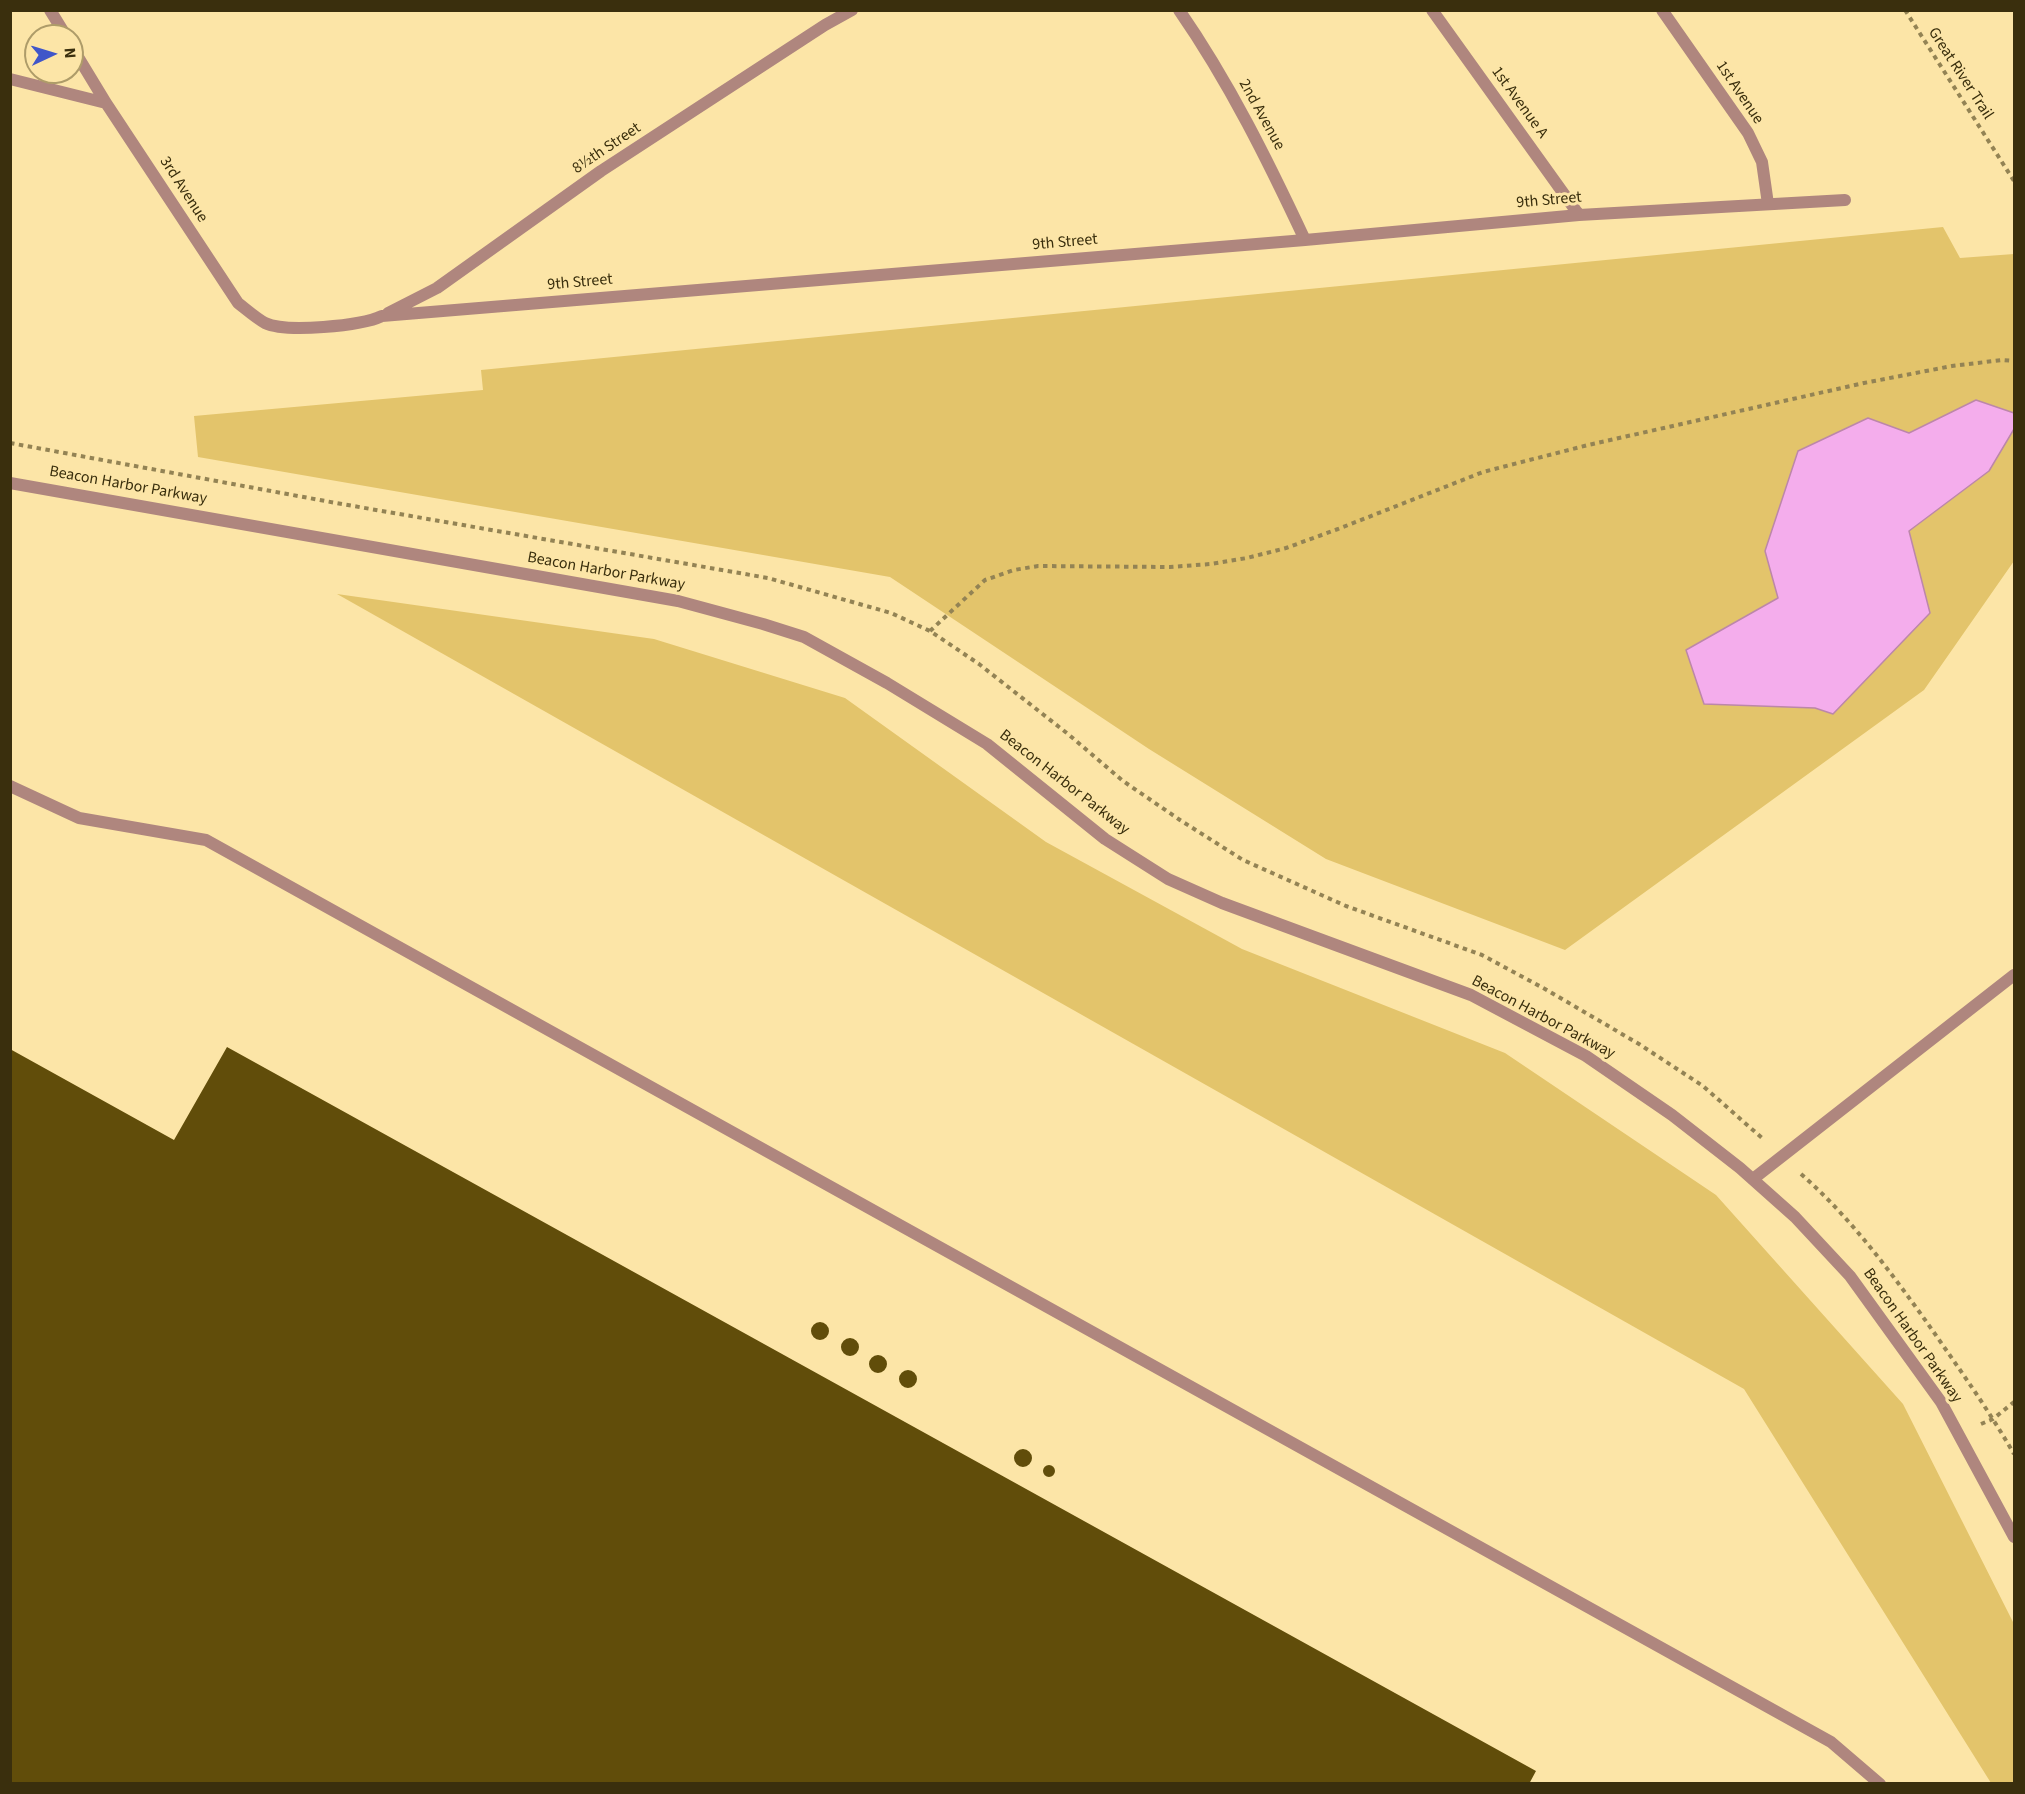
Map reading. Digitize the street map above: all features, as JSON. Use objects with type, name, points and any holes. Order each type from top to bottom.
[{"type":"street","points":[[50,10],[59,24]]},
{"type":"street","name":"8½th Street","points":[[382,316],[436,288],[601,171],[825,25],[852,10]]},
{"type":"street","name":"2nd Avenue","points":[[1179,10],[1201,42],[1265,155],[1305,240]]},
{"type":"street","name":"1st Avenue A","points":[[1431,10],[1579,214]]},
{"type":"street","name":"1st Avenue","points":[[1662,10],[1748,133],[1762,162],[1768,204]]},
{"type":"street","name":"3rd Avenue","points":[[84,67],[238,303],[266,323],[288,327]]},
{"type":"street","points":[[10,79],[106,103]]},
{"type":"street","name":"9th Street","points":[[288,327],[315,327],[371,321],[382,316],[1305,240],[1579,214],[1845,200]]},
{"type":"street","name":"Beacon Harbor Parkway","points":[[10,483],[678,601],[804,637],[887,683],[987,744],[1105,839],[1168,879],[1222,903],[1471,995],[1586,1056],[1672,1115],[1753,1179],[1795,1217],[1850,1276],[1941,1402],[2014,1537]]},
{"type":"street","points":[[10,786],[79,818],[206,840],[1830,1742],[1880,1784]]},
{"type":"street","points":[[1753,1179],[2014,975]]},
{"type":"path","name":"Great River Trail","points":[[1905,10],[2014,181]]},
{"type":"path","points":[[930,631],[985,580],[1014,570],[1038,566],[1170,567],[1247,558],[1286,548],[1483,472],[1588,445],[1864,382],[1952,366],[2002,360],[2014,361]]},
{"type":"path","points":[[1958,1435],[1993,1419],[2014,1402]]},
{"type":"shaded area","points":[[1943,227],[1960,258],[2014,254],[2014,561],[1924,690],[1565,950],[1326,859],[1149,749],[890,577],[198,457],[194,416],[483,390],[481,370]]},
{"type":"shaded area","points":[[1976,400],[2014,413],[2014,429],[1989,471],[1909,531],[1930,613],[1833,714],[1815,708],[1704,704],[1686,650],[1778,598],[1765,551],[1798,451],[1868,418],[1909,433]]},
{"type":"shaded area","points":[[337,594],[654,639],[845,698],[1046,842],[1242,949],[1505,1053],[1716,1195],[1903,1404],[2014,1624],[2014,1783],[1991,1783],[1744,1389]]},
{"type":"building","points":[[227,1047],[1536,1771],[1529,1784],[10,1784],[10,1049],[174,1140]]},
{"type":"building","points":[[820,1322],[826,1325],[829,1331],[826,1337],[820,1340],[814,1337],[811,1331],[814,1325]]},
{"type":"building","points":[[850,1338],[856,1341],[859,1347],[856,1353],[850,1356],[844,1353],[841,1347],[844,1341]]},
{"type":"building","points":[[878,1355],[884,1358],[887,1364],[884,1370],[878,1373],[872,1370],[869,1364],[872,1358]]},
{"type":"building","points":[[908,1370],[914,1373],[917,1379],[914,1385],[908,1388],[902,1385],[899,1379],[902,1373]]},
{"type":"building","points":[[1023,1449],[1029,1452],[1032,1458],[1029,1464],[1023,1467],[1017,1464],[1014,1458],[1017,1452]]},
{"type":"building","points":[[1051,1465],[1055,1471],[1051,1477],[1047,1477],[1043,1469]]}]
